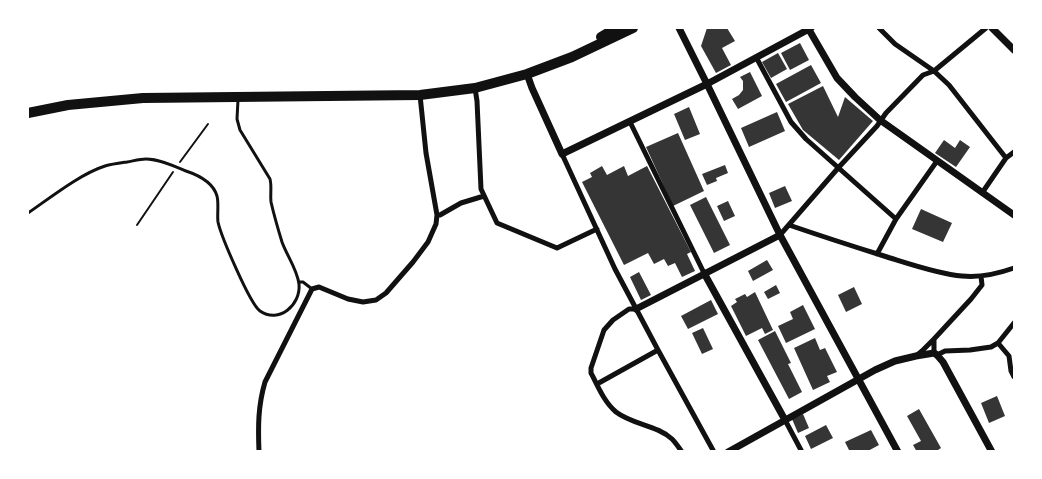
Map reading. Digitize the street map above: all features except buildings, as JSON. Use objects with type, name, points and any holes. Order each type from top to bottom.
[{"type":"highway","points":[[572,58],[616,28]]},
{"type":"highway","points":[[28,113],[68,105],[143,98],[420,96],[474,88],[527,74],[572,58],[633,28]]},
{"type":"street","points":[[678,28],[780,235],[898,452]]},
{"type":"street","points":[[562,154],[707,84],[809,28],[838,78],[880,120],[1014,215]]},
{"type":"street","points":[[879,28],[895,44],[934,71],[949,85],[1006,158]]},
{"type":"street","points":[[682,452],[672,439],[661,432],[618,413],[608,404],[591,373],[604,330],[613,320],[629,309],[636,309],[780,235],[877,126],[880,120],[923,75],[934,71],[986,28]]},
{"type":"street","points":[[992,28],[1014,50]]},
{"type":"street","points":[[756,57],[792,122],[806,139],[896,219]]},
{"type":"street","points":[[527,74],[615,269],[714,452]]},
{"type":"street","points":[[474,88],[477,101],[481,189],[497,223],[557,248],[597,229]]},
{"type":"street","points":[[259,452],[258,421],[260,398],[265,382],[312,289],[319,287],[348,299],[364,302],[376,300],[386,293],[428,242],[436,224],[437,215],[426,152],[420,96]]},
{"type":"street","points":[[630,122],[704,273],[802,452]]},
{"type":"street","points":[[982,193],[1006,158],[1014,152]]},
{"type":"street","points":[[877,254],[896,219],[937,162]]},
{"type":"street","points":[[437,215],[461,203],[484,196]]},
{"type":"street","points":[[789,225],[903,262],[950,274],[981,276],[998,274],[1014,268]]},
{"type":"street","points":[[916,356],[971,300],[982,285],[981,276]]},
{"type":"street","points":[[728,452],[741,448],[785,420],[875,370],[895,361],[916,356],[991,347],[998,344],[1014,323]]},
{"type":"street","points":[[934,339],[936,354],[943,362],[992,452]]},
{"type":"street","points":[[998,344],[1009,356],[1011,371],[1014,377]]},
{"type":"street","points":[[597,384],[658,350]]},
{"type":"lane","points":[[28,213],[85,175],[106,166],[146,159],[158,161],[202,177],[212,187],[217,196],[218,222],[223,238],[250,298],[258,310],[269,315],[280,315],[295,303],[299,293],[299,282],[277,224],[271,200],[272,188],[270,179],[240,130],[237,119],[239,97]]},
{"type":"lane","points":[[299,282],[303,282],[312,289]]},
{"type":"path","points":[[137,225],[208,124]]}]
